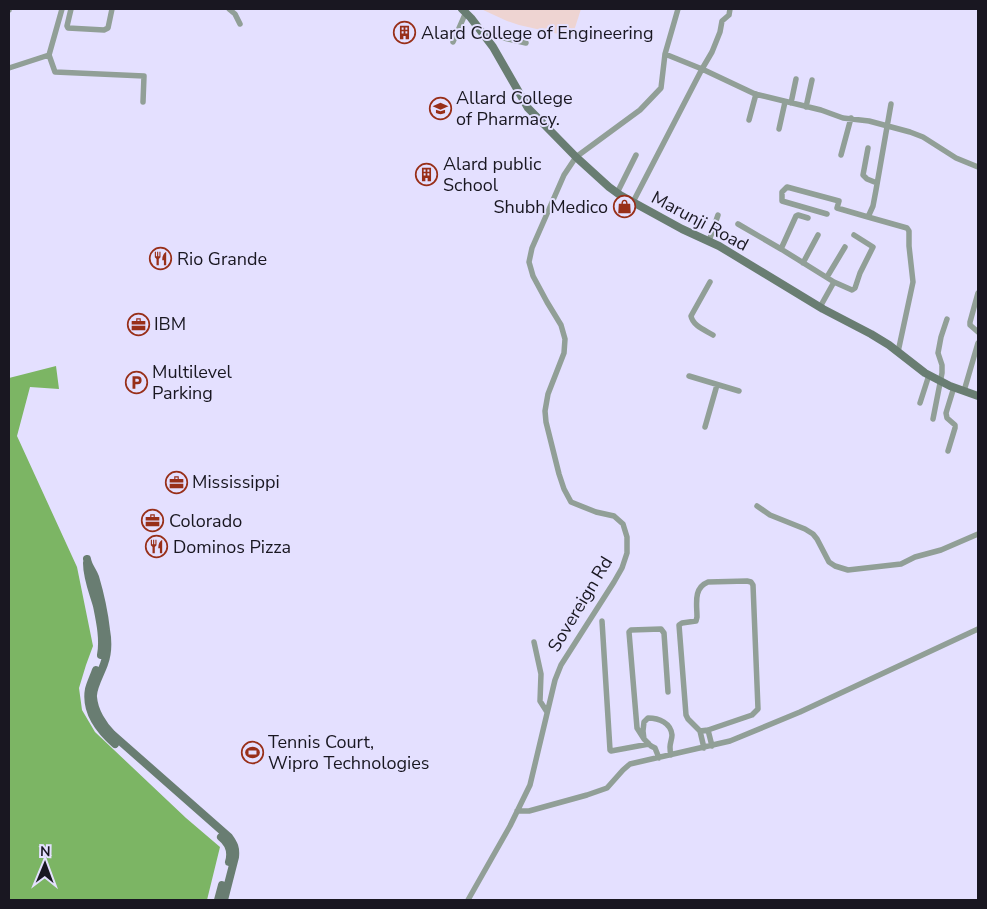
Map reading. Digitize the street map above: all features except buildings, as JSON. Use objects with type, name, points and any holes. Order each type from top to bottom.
[{"type":"street","points":[[62,9],[49,55],[55,72],[144,76],[143,102]]},
{"type":"street","points":[[70,9],[68,28],[104,30],[108,28],[112,9]]},
{"type":"street","points":[[229,9],[235,14],[240,24]]},
{"type":"street","points":[[576,157],[640,110],[661,88],[665,54],[678,9]]},
{"type":"street","points":[[633,202],[712,52],[722,21],[728,15],[730,9]]},
{"type":"street","points":[[453,42],[464,11]]},
{"type":"street","name":"Marunji Road","points":[[464,11],[493,48],[528,108],[576,157],[617,193],[709,242],[820,307],[871,334],[928,375],[978,396]]},
{"type":"street","points":[[482,33],[526,43]]},
{"type":"street","points":[[665,54],[756,94],[843,118],[851,118],[910,132],[923,137],[956,158],[978,166]]},
{"type":"street","points":[[9,68],[49,55]]},
{"type":"street","points":[[791,103],[796,79]]},
{"type":"street","points":[[806,107],[812,80]]},
{"type":"street","points":[[749,120],[756,94]]},
{"type":"street","points":[[778,130],[784,102]]},
{"type":"street","points":[[868,217],[873,206],[892,104]]},
{"type":"street","points":[[841,155],[851,118]]},
{"type":"street","points":[[868,148],[864,175],[877,183]]},
{"type":"street","points":[[617,193],[636,155]]},
{"type":"street","name":"Sovereign Rd","points":[[468,900],[530,785],[555,680],[561,665],[618,575],[627,545],[623,524],[614,516],[596,512],[571,502],[561,482],[546,422],[545,411],[548,394],[564,353],[566,339],[561,325],[533,276],[529,262],[532,248],[564,175],[576,157]]},
{"type":"street","points":[[827,214],[782,201],[782,192],[787,187],[839,202],[838,208],[907,228],[909,231],[913,282],[898,352]]},
{"type":"street","points":[[781,250],[796,216],[798,214],[808,218]]},
{"type":"street","points":[[709,242],[718,215]]},
{"type":"street","points":[[738,224],[834,282],[854,290],[873,247],[854,235]]},
{"type":"street","points":[[803,263],[818,235]]},
{"type":"street","points":[[827,277],[845,247]]},
{"type":"street","points":[[710,282],[691,319],[693,323],[713,335]]},
{"type":"street","points":[[820,307],[834,282]]},
{"type":"street","points":[[978,293],[970,326],[978,332]]},
{"type":"street","points":[[932,419],[942,365],[938,353],[940,337],[948,320]]},
{"type":"street","points":[[964,391],[978,343]]},
{"type":"street","points":[[920,403],[928,375]]},
{"type":"street","points":[[689,376],[739,392]]},
{"type":"street","points":[[705,428],[717,385]]},
{"type":"street","points":[[948,451],[955,425],[947,418],[946,413],[954,387]]},
{"type":"street","points":[[757,506],[813,534],[828,562],[848,570],[901,564],[978,534]]},
{"type":"street","points":[[87,561],[87,573],[98,600],[108,643],[104,664],[93,692],[98,714],[112,734],[229,837],[236,851],[224,900]]},
{"type":"street","points":[[700,731],[752,715],[758,709],[753,585],[751,582],[708,582],[702,584],[697,592],[698,617],[696,621],[679,625],[686,715],[700,731],[704,748]]},
{"type":"street","points":[[98,600],[102,647],[101,657],[89,691],[88,697],[91,712],[105,735],[227,842],[230,858],[218,900]]},
{"type":"street","points":[[602,621],[610,750],[649,744]]},
{"type":"street","points":[[659,758],[655,748],[644,739],[637,728],[629,632],[631,630],[661,629],[663,631],[668,692]]},
{"type":"street","points":[[517,811],[528,811],[607,788],[630,764],[730,741],[800,712],[978,629]]},
{"type":"street","points":[[534,642],[541,674],[540,701],[547,712]]},
{"type":"street","points":[[644,739],[644,722],[648,718],[659,719],[668,726],[672,734],[669,746],[671,755]]},
{"type":"street","points":[[708,730],[712,746]]},
{"type":"shaded area","points":[[481,9],[581,9],[572,37],[519,25]]},
{"type":"green space","points":[[56,366],[59,389],[30,387],[17,436],[77,567],[93,646],[79,688],[82,710],[95,732],[186,818],[220,847],[207,900],[9,900],[9,378]]},
{"type":"place","name":"Alard College of Engineering","points":[[405,33]]},
{"type":"place","name":"Allard College of Pharmacy.","points":[[440,108]]},
{"type":"place","name":"Alard public School","points":[[427,174]]},
{"type":"place","name":"Shubh Medico","points":[[624,207]]},
{"type":"place","name":"Rio Grande","points":[[161,259]]},
{"type":"place","name":"IBM","points":[[138,324]]},
{"type":"place","name":"Multilevel Parking","points":[[136,382]]},
{"type":"place","name":"Mississippi","points":[[176,482]]},
{"type":"place","name":"Colorado","points":[[153,521]]},
{"type":"place","name":"Dominos Pizza","points":[[157,547]]},
{"type":"place","name":"Tennis Court, Wipro Technologies","points":[[252,752]]}]
